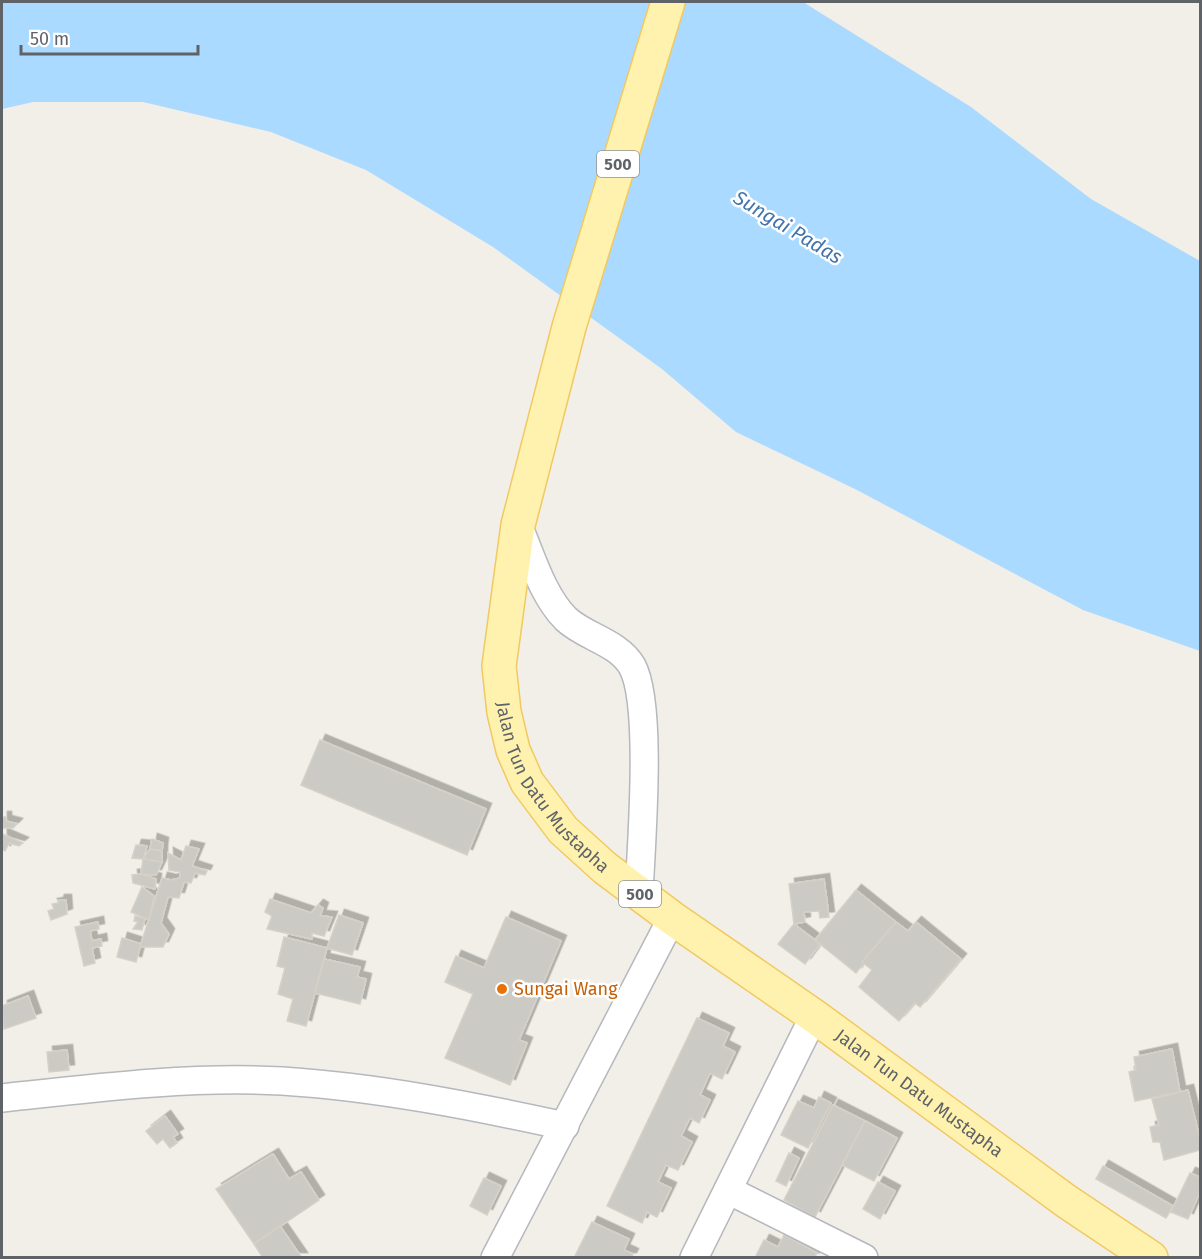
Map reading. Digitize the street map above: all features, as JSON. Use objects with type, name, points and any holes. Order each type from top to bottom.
[{"type":"main road","name":"Jalan Tun Datu Mustapha","points":[[668,2],[569,327],[518,525],[499,666],[504,712],[513,750],[527,782],[563,830],[605,868],[672,918],[814,1016],[1066,1201],[1151,1257]]},
{"type":"street","points":[[518,525],[553,604],[566,620],[607,643],[623,656],[631,665],[637,678],[643,751],[639,894]]},
{"type":"street","points":[[495,1257],[672,918]]},
{"type":"street","points":[[694,1257],[814,1016]]},
{"type":"street","points":[[2,1098],[126,1084],[282,1081],[383,1092],[565,1126]]},
{"type":"street","points":[[728,1190],[864,1257]]},
{"type":"water","name":"Sungai Padas","points":[[2,2],[803,2],[971,107],[1091,199],[1200,261],[1200,651],[1083,610],[855,489],[736,432],[662,369],[493,247],[366,170],[271,132],[143,102],[33,102],[2,109]]},
{"type":"building","points":[[320,740],[486,809],[467,855],[301,785]]},
{"type":"building","points":[[2,817],[6,817],[6,821],[17,824],[13,828],[2,828]]},
{"type":"building","points":[[2,834],[23,843],[19,846],[9,843],[5,851],[2,849]]},
{"type":"building","points":[[152,839],[163,843],[162,851],[150,849]]},
{"type":"building","points":[[136,845],[147,846],[143,859],[132,858]]},
{"type":"building","points":[[186,846],[199,849],[192,866],[207,871],[205,875],[195,873],[191,883],[184,882],[179,898],[168,897],[161,923],[169,934],[163,947],[140,947],[162,878],[171,880],[180,878],[180,872],[169,870],[168,853],[181,860]]},
{"type":"building","points":[[150,849],[162,851],[162,862],[143,859]]},
{"type":"building","points":[[143,859],[162,862],[156,875],[141,874]]},
{"type":"building","points":[[141,874],[156,879],[155,889],[133,883],[132,875]]},
{"type":"building","points":[[824,879],[829,917],[820,918],[819,911],[804,912],[805,922],[794,924],[789,884]]},
{"type":"building","points":[[142,887],[154,896],[149,920],[131,912]]},
{"type":"building","points":[[856,890],[896,922],[856,973],[815,940]]},
{"type":"building","points":[[270,899],[311,913],[318,905],[323,908],[320,916],[332,917],[324,936],[312,933],[312,939],[267,929],[272,916],[265,912]]},
{"type":"building","points":[[59,900],[66,900],[67,914],[51,920],[48,911],[54,909],[52,904],[58,903]]},
{"type":"building","points":[[339,915],[363,923],[352,955],[327,948]]},
{"type":"building","points":[[135,916],[145,918],[142,930],[133,929],[138,922],[134,921]]},
{"type":"building","points":[[506,917],[561,941],[519,1040],[527,1043],[510,1085],[445,1058],[473,994],[445,982],[456,956],[484,968]]},
{"type":"building","points":[[98,922],[99,929],[90,931],[92,941],[101,939],[102,946],[92,948],[95,963],[84,966],[75,927]]},
{"type":"building","points":[[896,922],[908,931],[916,922],[961,959],[920,1007],[915,1003],[899,1021],[859,987],[872,970],[862,962]]},
{"type":"building","points":[[794,924],[820,944],[805,964],[778,944]]},
{"type":"building","points":[[284,937],[327,948],[306,1026],[287,1021],[293,999],[278,994],[285,968],[277,966]]},
{"type":"building","points":[[122,938],[141,944],[136,962],[117,957]]},
{"type":"building","points":[[324,959],[360,967],[357,977],[366,979],[360,1004],[315,993]]},
{"type":"building","points":[[28,996],[36,1018],[4,1029],[2,1006]]},
{"type":"building","points":[[697,1018],[729,1033],[723,1046],[735,1052],[722,1079],[710,1073],[700,1095],[710,1100],[699,1123],[690,1118],[681,1136],[692,1142],[678,1170],[666,1165],[658,1182],[671,1188],[657,1217],[647,1212],[642,1223],[607,1206]]},
{"type":"building","points":[[1172,1049],[1180,1092],[1135,1101],[1129,1072],[1136,1070],[1134,1057]]},
{"type":"building","points":[[67,1050],[69,1070],[49,1072],[47,1052]]},
{"type":"building","points":[[1188,1090],[1200,1139],[1200,1150],[1164,1160],[1160,1142],[1153,1142],[1150,1127],[1159,1125],[1152,1099]]},
{"type":"building","points":[[819,1097],[831,1103],[808,1148],[781,1135],[798,1101],[814,1108]]},
{"type":"building","points":[[833,1105],[865,1121],[815,1217],[784,1200]]},
{"type":"building","points":[[165,1116],[178,1134],[173,1137],[177,1143],[170,1148],[163,1139],[157,1144],[146,1131]]},
{"type":"building","points":[[865,1121],[897,1138],[874,1181],[842,1165]]},
{"type":"building","points":[[789,1153],[799,1158],[786,1186],[776,1181]]},
{"type":"building","points":[[273,1154],[289,1179],[301,1172],[319,1200],[254,1244],[216,1189]]},
{"type":"building","points":[[1103,1166],[1173,1206],[1166,1218],[1096,1179]]},
{"type":"building","points":[[1190,1173],[1200,1177],[1200,1192],[1188,1219],[1171,1212]]},
{"type":"building","points":[[484,1178],[501,1186],[487,1215],[470,1206]]},
{"type":"building","points":[[878,1182],[895,1191],[880,1219],[863,1209]]},
{"type":"building","points":[[592,1222],[629,1239],[624,1250],[633,1254],[631,1258],[574,1258]]},
{"type":"building","points":[[280,1226],[302,1258],[263,1258],[254,1244]]},
{"type":"building","points":[[784,1235],[817,1253],[814,1258],[755,1258],[764,1240],[778,1247]]},
{"type":"place","name":"Sungai Wang","points":[[502,989]]}]
